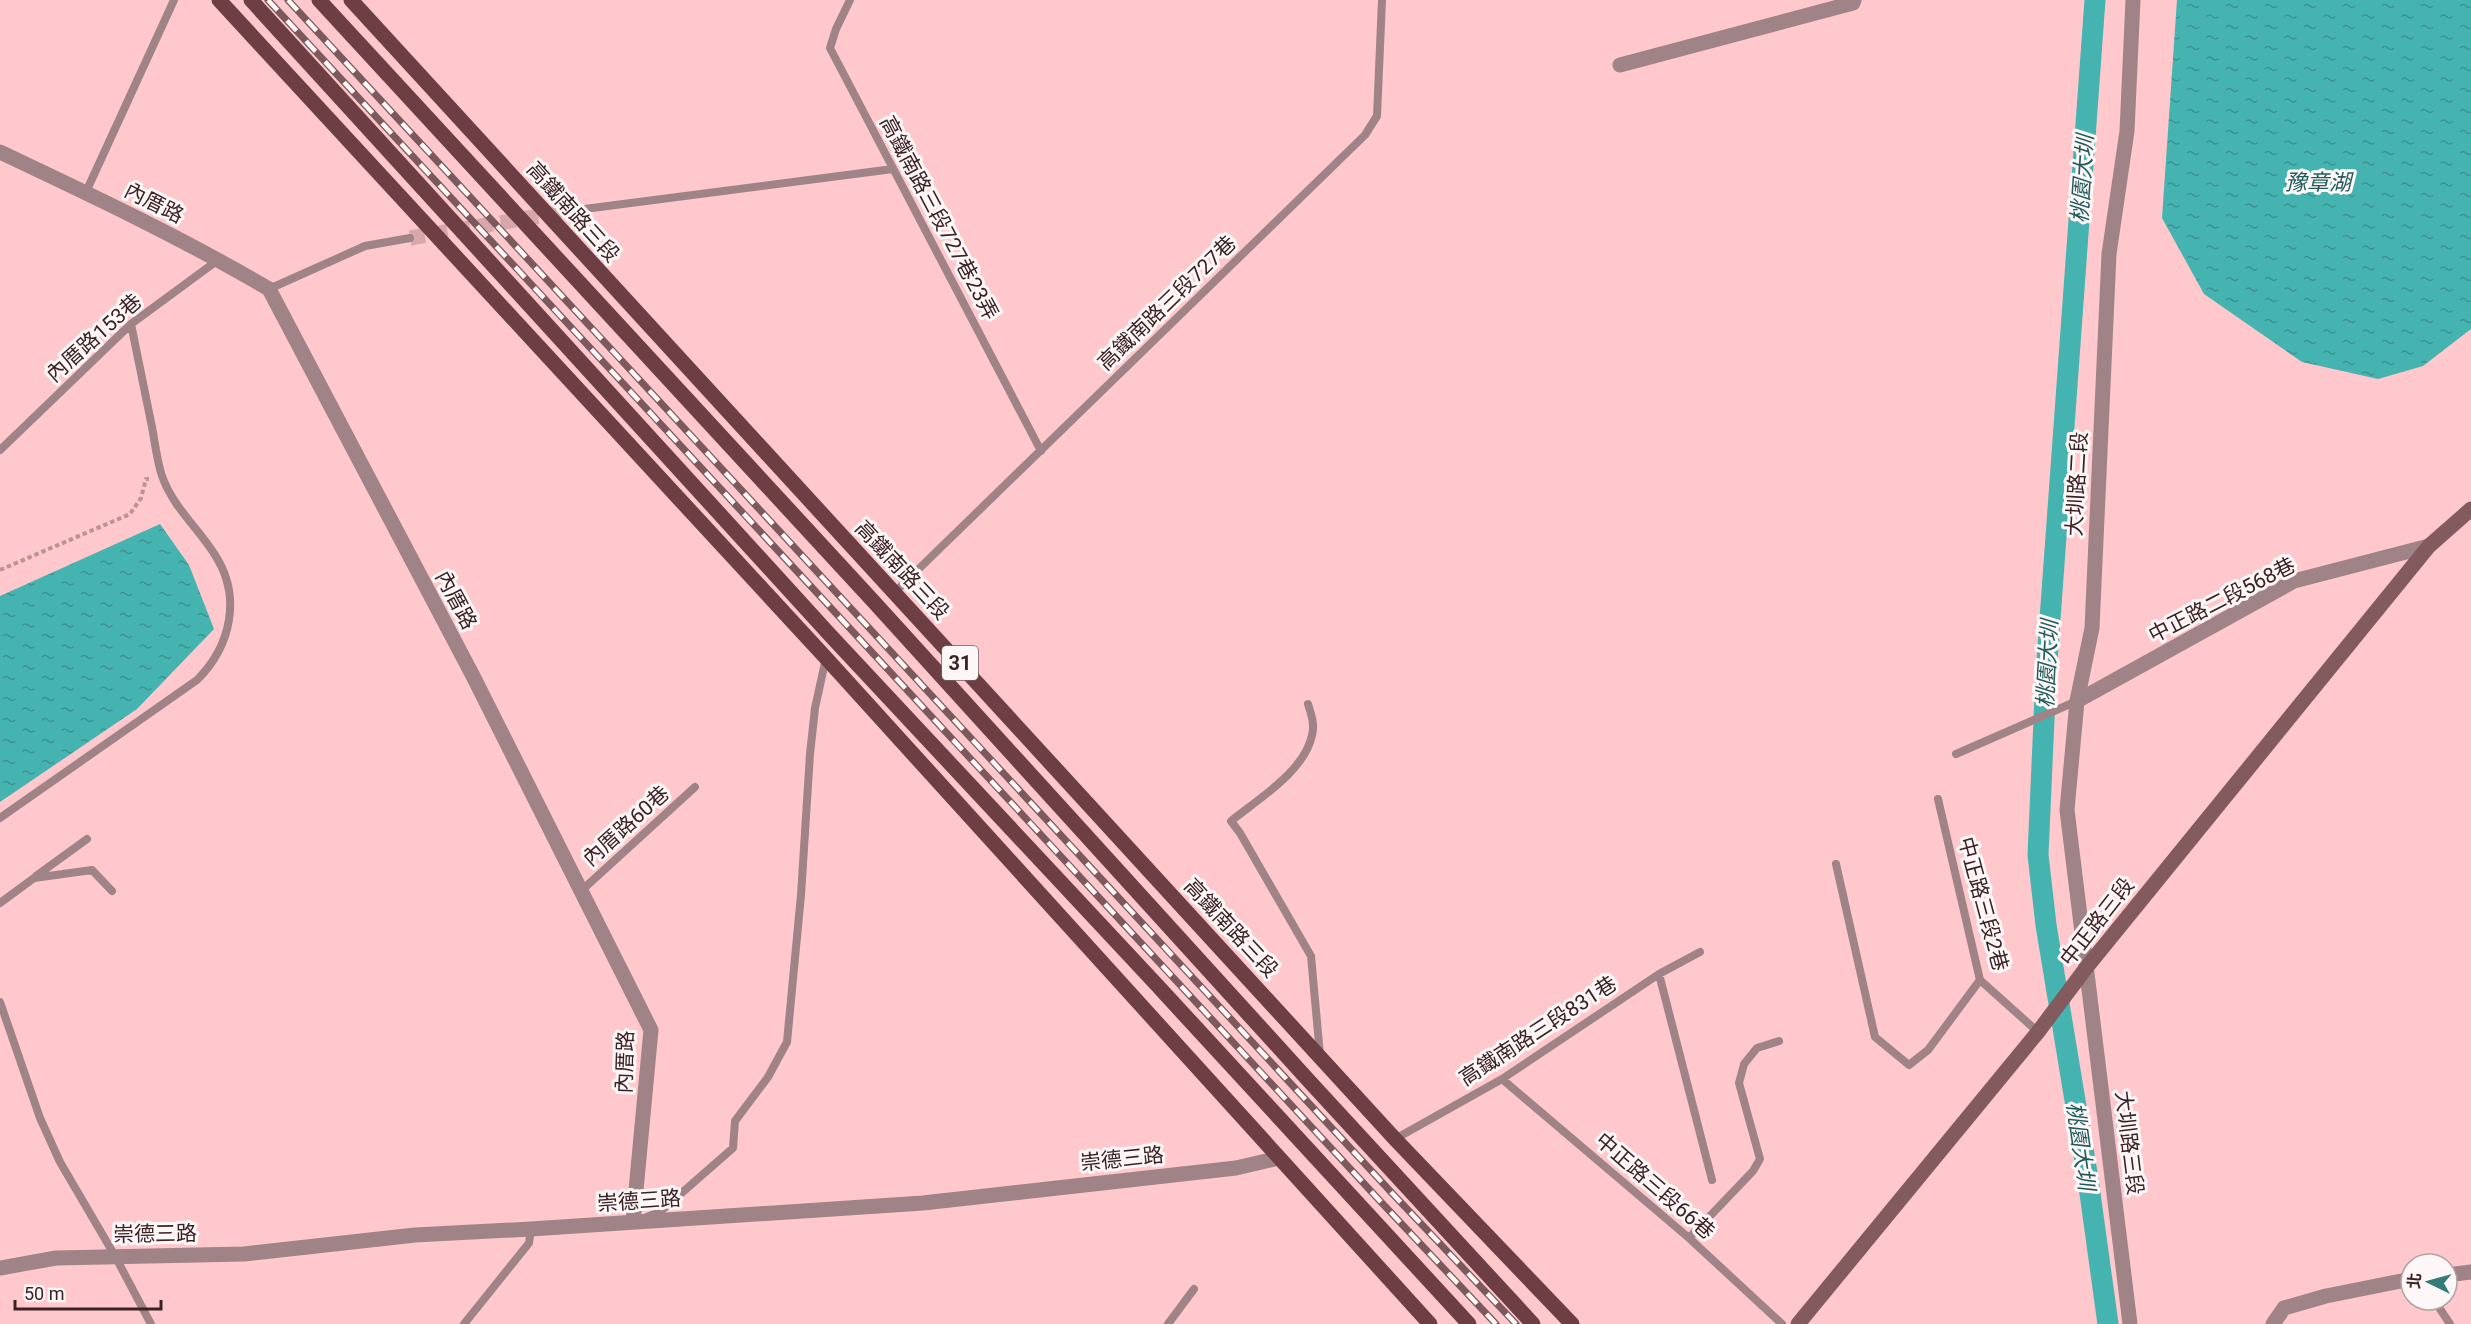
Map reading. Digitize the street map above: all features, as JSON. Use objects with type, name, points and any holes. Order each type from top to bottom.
[{"type":"main road","points":[[219,0],[826,658],[1430,1324]]},
{"type":"main road","points":[[251,0],[1005,824],[1164,992],[1469,1324]]},
{"type":"main road","name":"高鐵南路三段","points":[[319,0],[874,602],[1533,1324]]},
{"type":"main road","name":"高鐵南路三段","points":[[351,0],[714,399],[895,592],[1395,1139],[1572,1324]]},
{"type":"main road","name":"中正路三段","points":[[1798,1324],[2038,1032],[2086,968],[2429,546],[2471,509]]},
{"type":"main road","points":[[937,783],[1005,824]]},
{"type":"street","points":[[1620,65],[1853,3],[1854,0]]},
{"type":"street","name":"大圳路二段","points":[[2086,968],[2067,810],[2077,701],[2092,628],[2109,254],[2127,131],[2133,0]]},
{"type":"street","name":"內厝路","points":[[0,152],[86,192],[269,289],[473,676],[651,1030],[633,1222]]},
{"type":"street","name":"中正路二段568巷","points":[[2077,701],[2294,582],[2429,546]]},
{"type":"street","name":"大圳路三段","points":[[2086,968],[2130,1324]]},
{"type":"street","name":"崇德三路","points":[[0,1268],[56,1258],[244,1254],[415,1235],[923,1203],[1236,1168],[1279,1158]]},
{"type":"street","points":[[2273,1324],[2284,1308],[2326,1296],[2399,1281]]},
{"type":"street","points":[[2284,1308],[2286,1324]]},
{"type":"lane","points":[[86,192],[174,0]]},
{"type":"lane","name":"高鐵南路三段727巷23弄","points":[[850,0],[830,48],[1041,451]]},
{"type":"lane","name":"高鐵南路三段727巷","points":[[895,592],[1365,135],[1377,117],[1382,0]]},
{"type":"lane","points":[[569,211],[893,169]]},
{"type":"lane","points":[[269,289],[364,246],[410,238]]},
{"type":"lane","name":"內厝路153巷","points":[[0,450],[131,324],[218,260]]},
{"type":"lane","points":[[0,818],[197,680],[218,655],[229,625],[231,609],[227,581],[215,555],[173,500],[162,476],[131,324]]},
{"type":"lane","points":[[633,1222],[661,1211],[733,1148],[735,1121],[768,1077],[787,1042],[801,896],[810,754],[815,708],[826,658]]},
{"type":"lane","points":[[1956,754],[2077,701]]},
{"type":"lane","points":[[1308,704],[1313,720],[1313,734],[1304,756],[1294,770],[1231,821],[1311,956],[1320,1056]]},
{"type":"lane","name":"內厝路60巷","points":[[581,891],[695,787]]},
{"type":"lane","name":"中正路三段2巷","points":[[1938,799],[1980,980],[2038,1032]]},
{"type":"lane","points":[[0,903],[87,838]]},
{"type":"lane","points":[[1836,864],[1875,1037],[1891,1051],[1909,1065],[1928,1050],[1980,980]]},
{"type":"lane","points":[[34,878],[92,870],[112,891]]},
{"type":"lane","name":"高鐵南路三段831巷","points":[[1395,1139],[1502,1079],[1659,974],[1700,952]]},
{"type":"lane","points":[[1659,974],[1712,1180]]},
{"type":"lane","points":[[0,1002],[40,1118],[60,1161],[151,1324]]},
{"type":"lane","points":[[1689,1238],[1753,1171],[1761,1159],[1739,1083],[1744,1064],[1757,1048],[1779,1041]]},
{"type":"lane","name":"中正路三段66巷","points":[[1502,1079],[1689,1238],[1782,1324]]},
{"type":"lane","points":[[464,1324],[529,1243],[531,1229]]},
{"type":"lane","points":[[1168,1324],[1194,1289]]},
{"type":"path","points":[[0,570],[130,514],[141,498],[146,479],[162,476]]},
{"type":"water","name":"豫章湖","points":[[2177,0],[2471,0],[2471,329],[2423,366],[2378,379],[2302,362],[2204,294],[2162,218]]},
{"type":"water","points":[[160,524],[189,565],[214,629],[137,709],[0,802],[0,596]]},
{"type":"waterway","name":"桃園大圳","points":[[2095,0],[2046,674],[2038,855],[2046,925],[2088,1179],[2108,1324]]},
{"type":"tunnel","points":[[410,238],[569,211]]},
{"type":"railway","points":[[268,0],[1496,1324]]},
{"type":"railway","points":[[288,0],[1391,1192],[1516,1324]]}]
